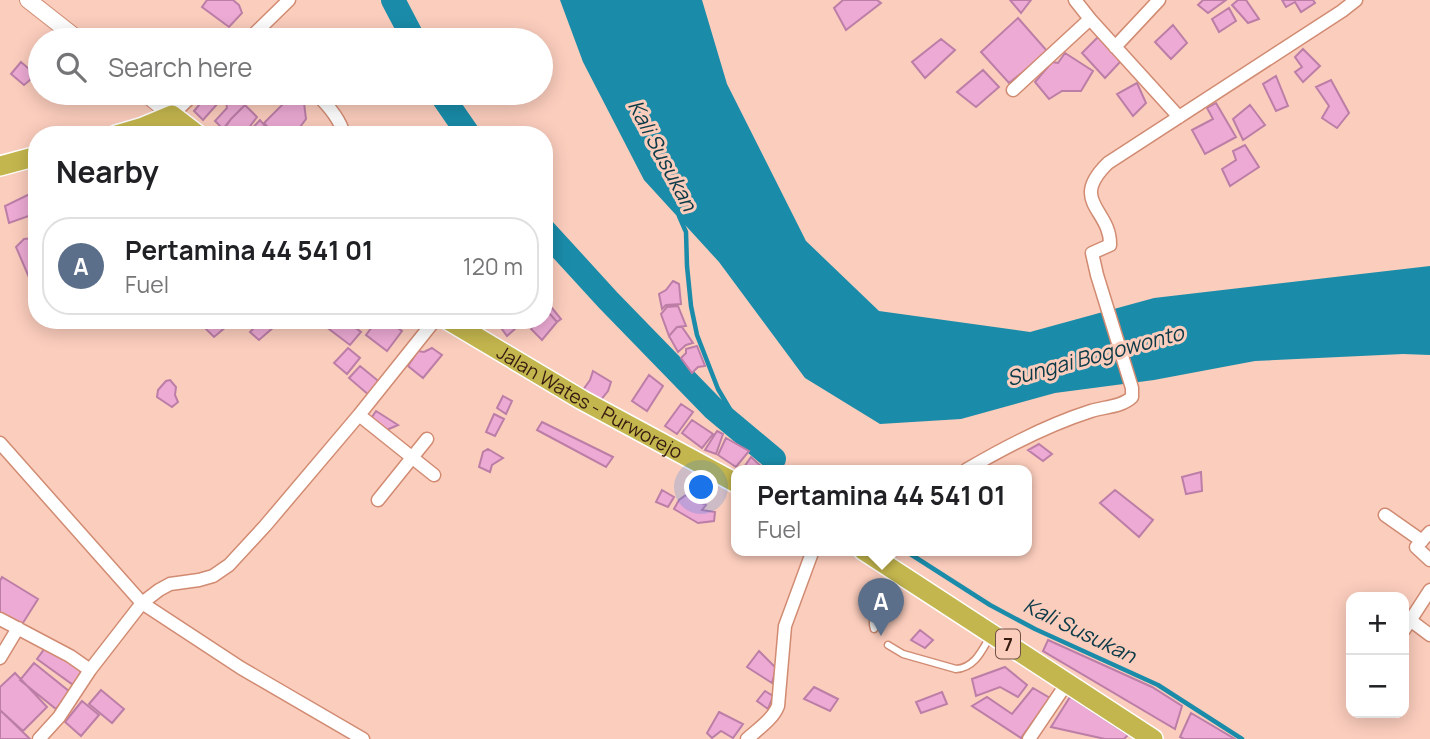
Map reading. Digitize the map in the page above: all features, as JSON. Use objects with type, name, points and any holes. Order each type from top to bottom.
[{"type":"highway","points":[[141,126],[172,115],[186,126]]},
{"type":"highway","points":[[0,166],[28,158]]},
{"type":"highway","name":"Jalan Wates - Purworejo","points":[[463,329],[582,400],[731,479]]},
{"type":"highway","name":"7","points":[[872,556],[1153,739]]},
{"type":"main road","points":[[28,0],[64,28]]},
{"type":"main road","points":[[160,105],[172,115]]},
{"type":"street","points":[[262,28],[289,0]]},
{"type":"street","points":[[1075,0],[1179,117]]},
{"type":"street","points":[[1115,47],[1159,0]]},
{"type":"street","points":[[976,465],[1050,427],[1091,411],[1129,401],[1132,395],[1092,253],[1110,245],[1110,235],[1090,197],[1091,183],[1097,173],[1108,163],[1356,0]]},
{"type":"street","points":[[1013,90],[1090,19]]},
{"type":"street","points":[[172,115],[182,105]]},
{"type":"street","points":[[328,105],[341,126]]},
{"type":"street","points":[[39,739],[59,717],[90,670],[142,603],[170,584],[214,576],[229,565],[389,380],[428,329]]},
{"type":"street","points":[[359,415],[434,475]]},
{"type":"street","points":[[378,499],[427,439]]},
{"type":"street","points":[[0,443],[142,603],[241,668],[363,739]]},
{"type":"street","points":[[1385,515],[1426,537],[1416,547],[1430,559]]},
{"type":"street","points":[[747,739],[776,712],[785,626],[811,556]]},
{"type":"street","points":[[1409,622],[1430,590]]},
{"type":"street","points":[[0,618],[70,656],[90,670]]},
{"type":"street","points":[[1409,626],[1430,635]]},
{"type":"street","points":[[0,658],[18,628]]},
{"type":"street","points":[[1029,739],[1067,683]]},
{"type":"lane","points":[[874,629],[874,615],[898,573]]},
{"type":"lane","points":[[888,645],[903,654],[964,668],[972,664],[993,634]]},
{"type":"water","name":"Sungai Bogowonto","points":[[560,0],[702,0],[727,84],[806,241],[879,311],[1030,332],[1154,298],[1430,266],[1430,355],[1255,361],[1154,380],[1055,393],[961,419],[880,424],[805,378],[719,262],[644,180],[583,62]]},
{"type":"building","points":[[207,0],[233,0],[242,13],[229,27],[202,7]]},
{"type":"building","points":[[843,0],[877,0],[881,3],[846,30],[834,8]]},
{"type":"building","points":[[1010,0],[1031,0],[1021,13]]},
{"type":"building","points":[[1203,0],[1226,0],[1208,13],[1198,5]]},
{"type":"building","points":[[1238,0],[1246,0],[1259,19],[1248,23],[1232,5]]},
{"type":"building","points":[[1282,0],[1313,0],[1315,3],[1301,12],[1295,2],[1286,7]]},
{"type":"building","points":[[1229,8],[1236,21],[1219,32],[1212,19]]},
{"type":"building","points":[[1018,18],[1048,52],[1009,83],[981,52]]},
{"type":"building","points":[[1173,25],[1187,43],[1171,59],[1155,42]]},
{"type":"building","points":[[1098,37],[1121,61],[1105,78],[1082,53]]},
{"type":"building","points":[[941,39],[955,50],[925,78],[912,62]]},
{"type":"building","points":[[1303,49],[1320,66],[1303,82],[1295,72],[1302,67],[1295,57]]},
{"type":"building","points":[[1065,53],[1093,71],[1081,91],[1062,91],[1049,99],[1035,82],[1052,62],[1058,63]]},
{"type":"building","points":[[21,62],[28,68],[28,82],[24,85],[11,74]]},
{"type":"building","points":[[983,70],[999,87],[976,107],[957,92]]},
{"type":"building","points":[[1276,76],[1288,106],[1276,111],[1263,84]]},
{"type":"building","points":[[1331,80],[1349,113],[1337,128],[1322,118],[1329,106],[1316,87]]},
{"type":"building","points":[[1137,83],[1146,103],[1133,116],[1117,94]]},
{"type":"building","points":[[1216,103],[1236,137],[1205,154],[1192,130],[1213,119],[1207,108]]},
{"type":"building","points":[[199,105],[216,105],[203,120],[194,111]]},
{"type":"building","points":[[226,105],[245,105],[225,126],[220,126],[215,121],[227,108]]},
{"type":"building","points":[[245,105],[257,117],[250,126],[226,126]]},
{"type":"building","points":[[282,105],[304,105],[306,119],[301,126],[267,126],[264,123]]},
{"type":"building","points":[[1250,105],[1265,125],[1243,140],[1233,119]]},
{"type":"building","points":[[260,120],[265,126],[254,126]]},
{"type":"building","points":[[1245,145],[1259,167],[1230,186],[1222,169],[1236,160],[1233,151]]},
{"type":"building","points":[[28,195],[28,216],[9,223],[5,206]]},
{"type":"building","points":[[28,239],[28,275],[16,247]]},
{"type":"building","points":[[673,281],[679,284],[681,304],[666,305],[662,309],[659,294]]},
{"type":"building","points":[[678,306],[686,326],[677,327],[669,336],[661,314],[667,307]]},
{"type":"building","points":[[553,309],[561,319],[557,322],[553,317]]},
{"type":"building","points":[[677,327],[682,327],[693,343],[678,352],[669,336]]},
{"type":"building","points":[[206,329],[224,329],[214,337]]},
{"type":"building","points":[[253,329],[272,329],[259,340],[250,332]]},
{"type":"building","points":[[329,329],[357,329],[361,332],[350,345]]},
{"type":"building","points":[[370,329],[402,331],[387,351],[366,335]]},
{"type":"building","points":[[502,329],[515,329],[507,336]]},
{"type":"building","points":[[531,329],[551,329],[542,340]]},
{"type":"building","points":[[697,346],[705,366],[698,367],[692,373],[681,358],[686,349]]},
{"type":"building","points":[[348,348],[360,358],[347,374],[334,363]]},
{"type":"building","points":[[432,348],[442,355],[423,378],[408,366],[418,351],[424,352]]},
{"type":"building","points":[[360,366],[382,384],[370,396],[349,378]]},
{"type":"building","points":[[593,371],[611,382],[600,401],[583,390]]},
{"type":"building","points":[[649,375],[663,386],[647,411],[632,401]]},
{"type":"building","points":[[170,380],[176,387],[178,402],[172,407],[157,397],[158,390]]},
{"type":"building","points":[[503,396],[512,401],[506,414],[497,408]]},
{"type":"building","points":[[681,404],[693,412],[677,434],[665,426]]},
{"type":"building","points":[[376,411],[398,425],[382,432],[368,423]]},
{"type":"building","points":[[494,414],[504,419],[495,436],[486,432]]},
{"type":"building","points":[[692,420],[713,434],[702,448],[682,433]]},
{"type":"building","points":[[542,422],[613,457],[606,467],[537,430]]},
{"type":"building","points":[[717,431],[723,434],[716,454],[705,450]]},
{"type":"building","points":[[726,438],[749,451],[738,465],[718,455]]},
{"type":"building","points":[[1039,444],[1052,454],[1043,461],[1028,450]]},
{"type":"building","points":[[488,449],[503,458],[492,465],[490,472],[479,467],[483,452]]},
{"type":"building","points":[[751,457],[760,465],[745,465]]},
{"type":"building","points":[[1201,472],[1202,491],[1186,494],[1182,477]]},
{"type":"building","points":[[662,490],[674,497],[668,507],[656,502]]},
{"type":"building","points":[[1115,490],[1153,520],[1139,537],[1100,503]]},
{"type":"building","points":[[686,495],[706,505],[702,510],[715,512],[714,521],[698,523],[674,509]]},
{"type":"building","points":[[2,577],[38,599],[21,626],[0,613]]},
{"type":"building","points":[[920,630],[933,640],[925,648],[911,640]]},
{"type":"building","points":[[1048,640],[1152,687],[1182,706],[1175,729],[1043,651]]},
{"type":"building","points":[[48,644],[87,671],[76,687],[37,659]]},
{"type":"building","points":[[759,651],[776,668],[772,683],[747,667]]},
{"type":"building","points":[[34,663],[70,692],[56,709],[20,680]]},
{"type":"building","points":[[1005,667],[1027,685],[1018,697],[1000,687],[976,696],[972,679]]},
{"type":"building","points":[[15,673],[47,707],[23,731],[0,710],[0,687]]},
{"type":"building","points":[[814,687],[838,699],[830,711],[804,699]]},
{"type":"building","points":[[1033,688],[1050,698],[1021,738],[972,706],[987,697],[1012,714]]},
{"type":"building","points":[[101,690],[124,709],[112,723],[89,704]]},
{"type":"building","points":[[765,691],[773,696],[768,709],[757,701]]},
{"type":"building","points":[[942,692],[947,704],[921,713],[916,702]]},
{"type":"building","points":[[1070,697],[1128,735],[1124,739],[1105,739],[1051,727]]},
{"type":"building","points":[[82,701],[99,715],[81,736],[65,722]]},
{"type":"building","points":[[0,710],[30,739],[0,739]]},
{"type":"building","points":[[719,712],[743,724],[733,738],[721,731],[712,738],[707,733]]},
{"type":"building","points":[[1191,713],[1235,739],[1180,737]]},
{"type":"waterway","points":[[393,0],[408,28]]},
{"type":"waterway","points":[[448,105],[463,126]]},
{"type":"waterway","name":"Kali Susukan","points":[[679,216],[686,232],[691,306],[697,335],[718,389],[734,416],[780,465]]},
{"type":"waterway","points":[[553,240],[713,408],[774,459]]},
{"type":"waterway","name":"Kali Susukan","points":[[913,556],[990,605],[1035,629],[1158,685],[1242,739]]},
{"type":"place","name":"Pertamina 44 541 01","points":[[881,636]]}]
